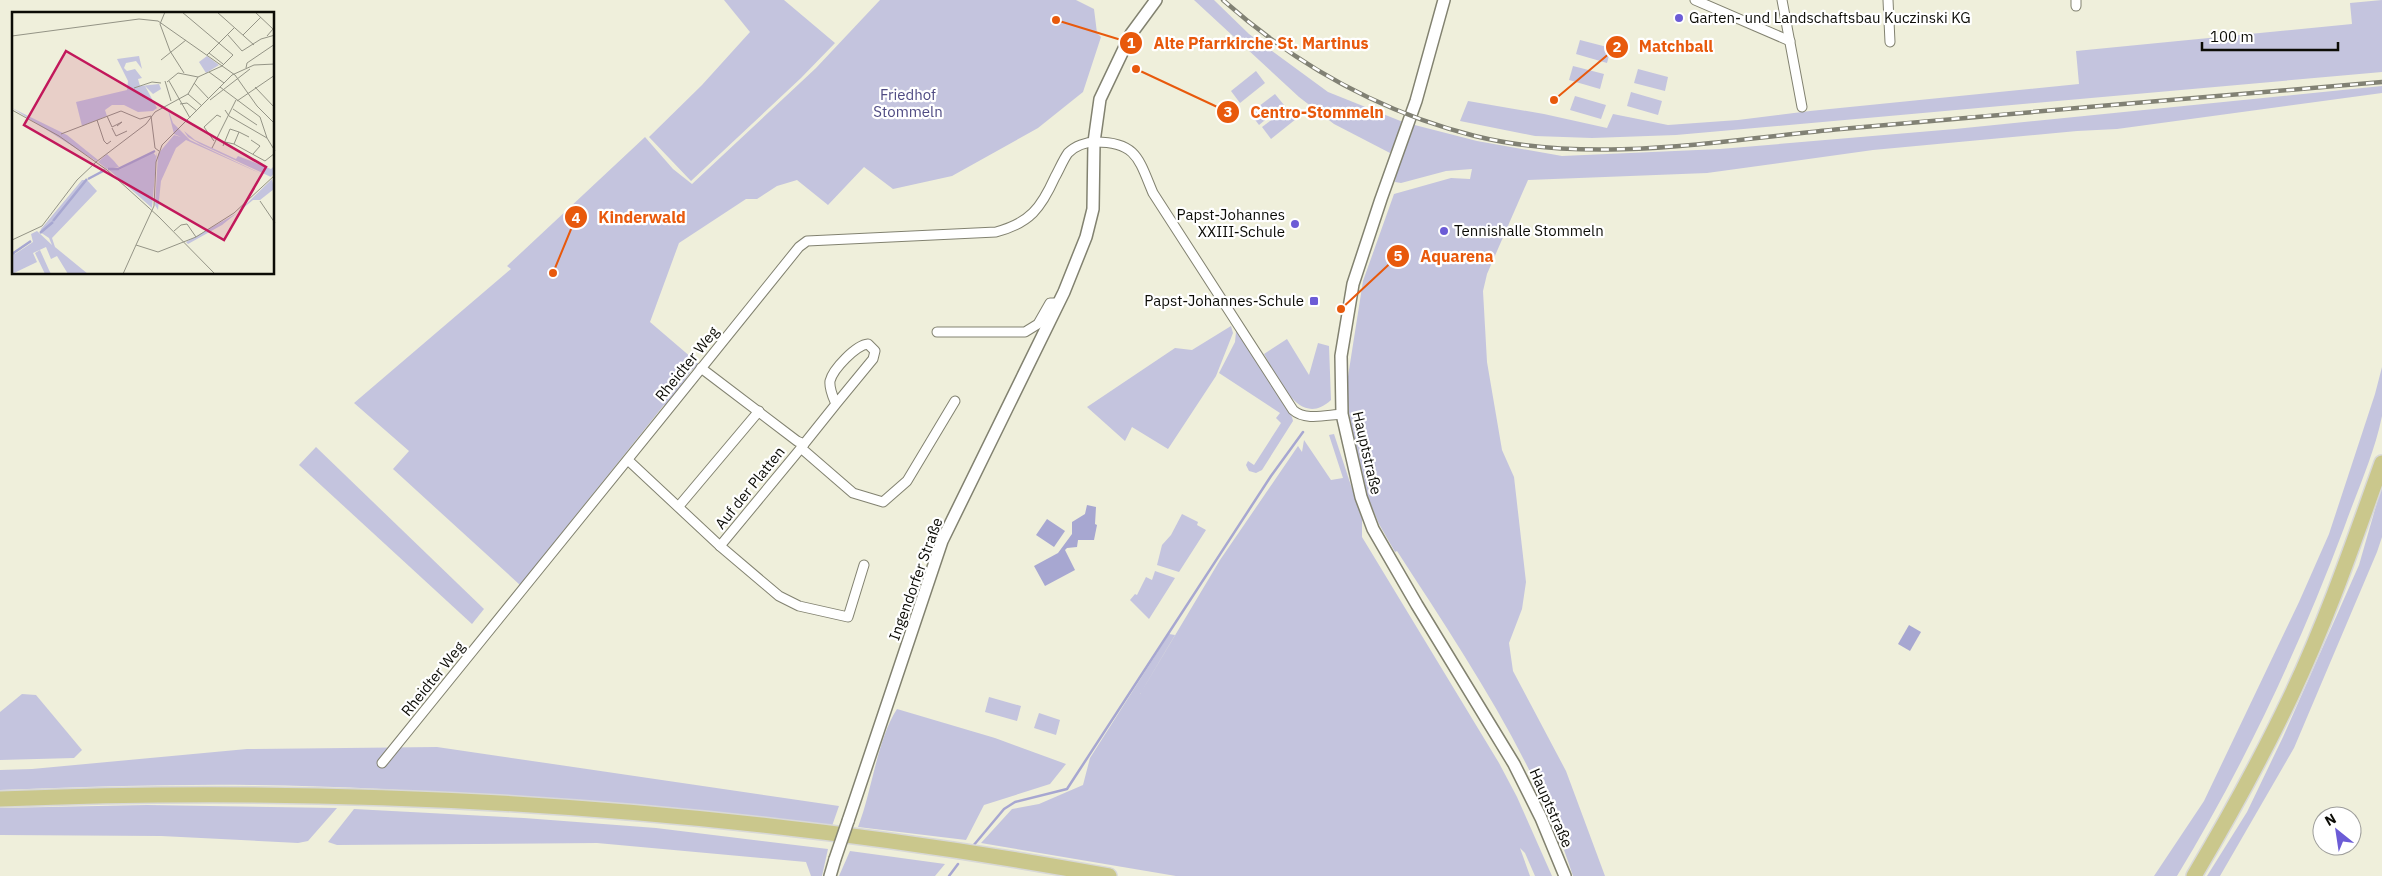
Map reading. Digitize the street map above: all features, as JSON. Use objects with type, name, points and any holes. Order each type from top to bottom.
[{"type":"main road","points":[[2194,876],[2241,796],[2292,694],[2340,580],[2382,462]]},
{"type":"main road","points":[[0,799],[232,795],[374,796],[583,808],[722,822],[949,850],[1109,876]]},
{"type":"street","name":"Ingendorfer Straße","points":[[830,876],[942,541],[1059,304],[1090,220],[1094,142],[1100,99],[1107,80],[1131,34],[1156,0]]},
{"type":"street","name":"Hauptstraße","points":[[1444,0],[1416,101],[1381,199],[1354,284],[1341,356],[1342,414],[1361,497],[1373,529],[1514,764],[1541,818],[1565,876]]},
{"type":"street","points":[[1695,0],[1790,41]]},
{"type":"street","points":[[1782,0],[1802,107]]},
{"type":"street","points":[[1888,0],[1890,42]]},
{"type":"street","name":"Rheidter Weg","points":[[382,763],[800,247],[807,241],[996,232],[1012,228],[1027,220],[1038,210],[1068,154],[1078,146],[1094,142]]},
{"type":"street","points":[[1094,142],[1114,143],[1127,147],[1138,159],[1153,193],[1293,410],[1302,416],[1342,414]]},
{"type":"street","points":[[937,332],[1025,332],[1038,324],[1050,303],[1059,304]]},
{"type":"street","name":"Auf der Platten","points":[[720,546],[873,359],[874,351],[868,344],[861,345],[853,351],[832,376],[830,384],[836,404]]},
{"type":"street","points":[[701,368],[797,441],[854,493],[883,502],[907,480],[955,401]]},
{"type":"street","points":[[679,506],[759,412]]},
{"type":"street","name":"Auf der Platten","points":[[629,460],[720,546],[779,596],[799,606],[848,617],[864,565]]},
{"type":"green space","points":[[724,0],[784,0],[835,43],[801,78],[691,181],[649,137],[702,85],[750,32]]},
{"type":"green space","name":"Friedhof Stommeln","points":[[880,0],[1076,0],[1094,9],[1097,33],[1101,37],[1083,92],[1038,128],[952,176],[893,189],[864,167],[828,205],[797,180],[777,186],[757,199],[746,199],[679,243],[650,322],[699,364],[691,371],[667,407],[664,405],[520,585],[393,469],[409,451],[354,403],[511,269],[507,266],[645,137],[673,169],[692,184],[816,68]]},
{"type":"green space","points":[[1194,0],[1214,0],[1249,34],[1328,92],[1403,122],[1477,141],[1562,156],[1720,149],[1955,129],[2382,86],[2382,93],[2117,129],[1873,150],[1707,173],[1528,180],[1487,274],[1483,291],[1487,362],[1502,450],[1514,477],[1526,582],[1522,609],[1509,643],[1513,671],[1566,771],[1605,876],[1573,876],[1558,833],[1539,791],[1496,708],[1447,628],[1397,551],[1395,552],[1379,524],[1364,488],[1353,443],[1346,389],[1363,281],[1394,194],[1451,178],[1470,179],[1472,169],[1446,171],[1401,183],[1395,182],[1397,168],[1407,141],[1397,137],[1390,153],[1334,124],[1299,97]]},
{"type":"green space","points":[[2382,0],[2382,72],[1676,135],[1592,138],[1535,136],[1460,121],[1468,101],[1544,114],[1607,128],[1613,114],[1668,125],[1738,120],[2079,84],[2076,51],[2352,24],[2350,3]]},
{"type":"green space","points":[[1580,40],[1611,48],[1607,63],[1576,54]]},
{"type":"green space","points":[[1573,66],[1604,74],[1600,89],[1569,80]]},
{"type":"green space","points":[[1638,69],[1668,77],[1665,91],[1634,83]]},
{"type":"green space","points":[[1256,71],[1265,83],[1240,103],[1231,91]]},
{"type":"green space","points":[[1631,92],[1662,101],[1658,115],[1627,106]]},
{"type":"green space","points":[[1275,94],[1284,105],[1259,125],[1250,113]]},
{"type":"green space","points":[[1575,96],[1606,105],[1601,119],[1570,110]]},
{"type":"green space","points":[[1287,108],[1296,119],[1271,139],[1262,127]]},
{"type":"green space","points":[[1231,326],[1233,333],[1216,376],[1168,449],[1132,427],[1125,441],[1087,407],[1175,348],[1192,350]]},
{"type":"green space","points":[[1238,331],[1293,421],[1262,470],[1256,473],[1249,471],[1246,465],[1248,461],[1254,465],[1281,423],[1276,418],[1280,413],[1219,373],[1235,342],[1236,332]]},
{"type":"green space","points":[[1287,339],[1309,375],[1318,343],[1329,346],[1331,400],[1320,408],[1309,409],[1299,405],[1283,387],[1264,354]]},
{"type":"green space","points":[[2382,367],[2382,416],[2375,445],[2327,573],[2289,662],[2225,792],[2177,876],[2154,876],[2204,801],[2299,602],[2329,534]]},
{"type":"green space","points":[[1334,434],[1362,519],[1362,537],[1499,763],[1517,797],[1552,876],[1535,876],[1525,853],[1520,848],[1530,876],[1176,876],[981,843],[1012,809],[1039,804],[1083,785],[1090,758],[1169,634],[1175,635],[1140,694],[1220,560],[1298,446],[1302,452],[1304,440],[1331,480],[1343,478],[1329,435]]},
{"type":"green space","points":[[316,447],[484,609],[472,624],[299,465]]},
{"type":"green space","points":[[2382,485],[2382,537],[2377,552],[2294,748],[2220,876],[2207,876],[2247,812],[2283,737],[2359,565]]},
{"type":"green space","points":[[1182,514],[1198,522],[1197,525],[1206,530],[1179,572],[1157,565],[1162,545],[1171,535]]},
{"type":"green space","points":[[1155,571],[1175,578],[1149,619],[1130,600],[1135,594],[1137,595],[1146,577],[1152,580]]},
{"type":"green space","points":[[22,694],[36,695],[82,750],[74,758],[0,760],[0,712]]},
{"type":"green space","points":[[989,697],[1021,706],[1017,721],[985,712]]},
{"type":"green space","points":[[897,709],[995,738],[1066,764],[1050,784],[984,805],[966,840],[858,827],[884,735]]},
{"type":"green space","points":[[1039,713],[1060,720],[1056,735],[1034,728]]},
{"type":"green space","points":[[437,747],[839,806],[832,826],[615,806],[396,790],[220,785],[0,790],[0,770],[32,769],[247,749]]},
{"type":"green space","points":[[147,805],[337,808],[308,841],[298,843],[161,836],[0,835],[0,808]]},
{"type":"green space","points":[[354,809],[524,818],[656,828],[828,849],[822,876],[811,876],[806,862],[597,843],[337,845],[328,842]]},
{"type":"green space","points":[[850,851],[945,864],[935,876],[839,876]]},
{"type":"shaded area","points":[[1087,505],[1096,507],[1095,524],[1097,525],[1094,540],[1078,540],[1077,547],[1067,548],[1065,550],[1075,570],[1045,586],[1034,566],[1058,553],[1072,534],[1072,522],[1085,514]]},
{"type":"shaded area","points":[[1047,519],[1065,531],[1054,547],[1036,535]]},
{"type":"shaded area","points":[[1909,625],[1921,632],[1910,651],[1898,644]]},
{"type":"waterway","points":[[973,846],[1004,809],[1015,802],[1067,789],[1271,476],[1303,432]]},
{"type":"waterway","points":[[949,876],[958,864]]},
{"type":"railway","points":[[1223,0],[1280,45],[1310,65],[1373,100],[1406,114],[1475,136],[1565,149],[1658,148],[1841,129],[2382,82]]},
{"type":"place","name":"Garten- und Landschaftsbau Kuczinski KG","points":[[1679,18]]},
{"type":"place","name":"Alte Pfarrkirche St. Martinus","points":[[1056,20]]},
{"type":"place","name":"Centro-Stommeln","points":[[1136,69]]},
{"type":"place","name":"Matchball","points":[[1554,100]]},
{"type":"place","name":"Papst-Johannes XXIII-Schule","points":[[1295,224]]},
{"type":"place","name":"Tennishalle Stommeln","points":[[1444,231]]},
{"type":"place","name":"Kinderwald","points":[[553,273]]},
{"type":"place","name":"Papst-Johannes-Schule","points":[[1314,301]]},
{"type":"place","name":"Aquarena","points":[[1341,309]]}]
